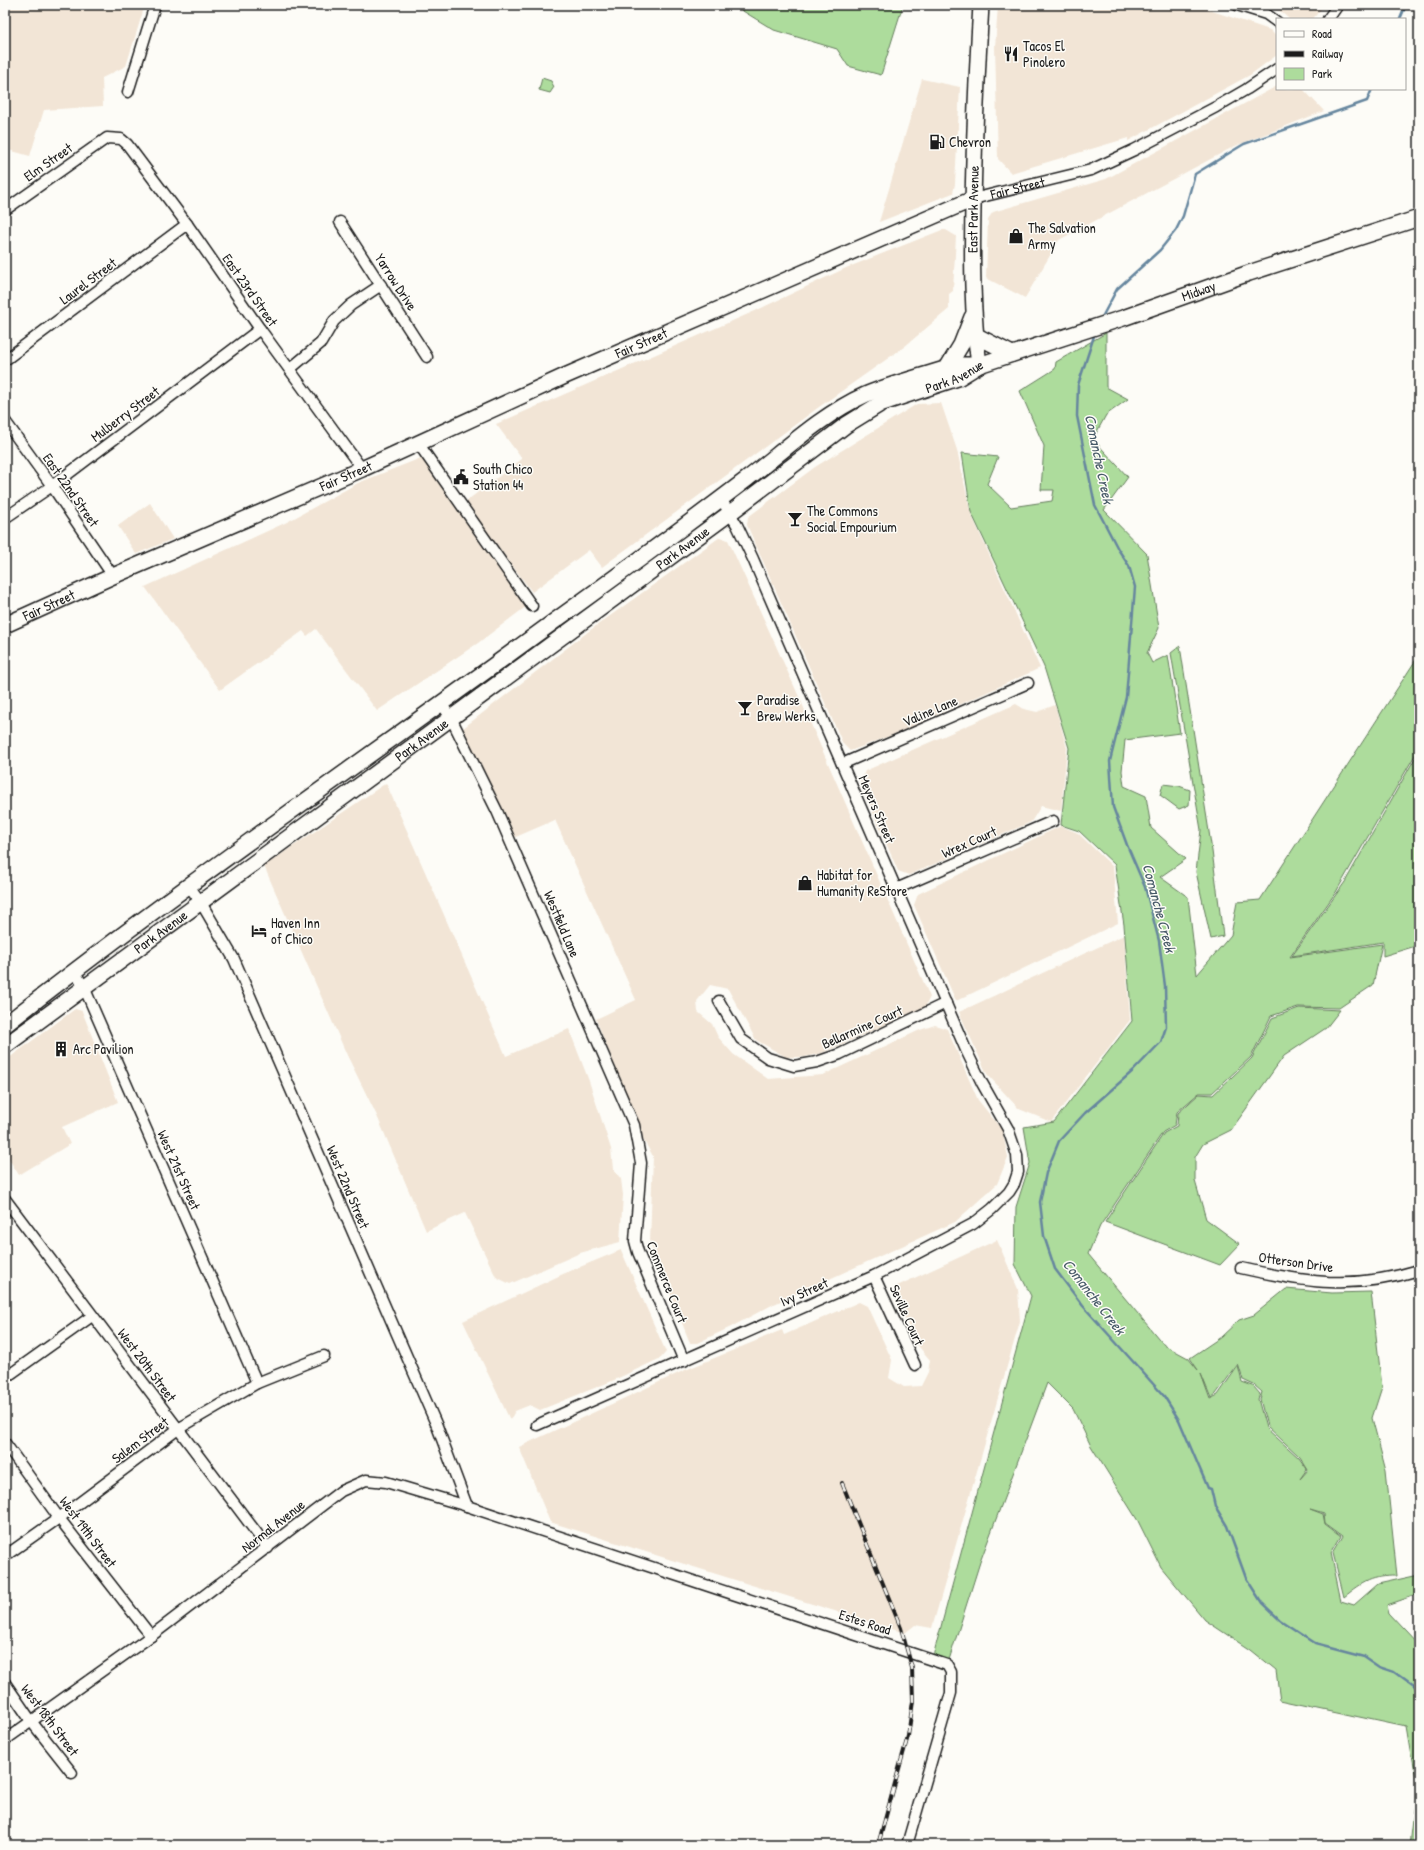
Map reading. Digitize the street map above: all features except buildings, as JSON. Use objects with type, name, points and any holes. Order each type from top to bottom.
[{"type":"main road","name":"East Park Avenue","points":[[979,365],[973,315],[973,199],[974,121],[981,5]]},
{"type":"main road","name":"Fair Street","points":[[5,625],[113,576],[362,469],[572,373],[973,199]]},
{"type":"main road","name":"Midway","points":[[979,365],[1107,323],[1249,273],[1419,218]]},
{"type":"main road","points":[[947,368],[961,345],[973,315]]},
{"type":"main road","points":[[975,335],[1012,354]]},
{"type":"main road","name":"Park Avenue","points":[[5,1025],[74,971],[189,886],[721,500],[817,425],[846,405],[864,395],[947,368],[960,365],[979,365]]},
{"type":"main road","name":"Park Avenue","points":[[5,1046],[200,901],[730,513],[846,425],[880,404],[958,378],[979,365]]},
{"type":"street","points":[[128,92],[155,5]]},
{"type":"street","points":[[1237,5],[1266,14],[1276,21]]},
{"type":"street","points":[[1329,18],[1338,5]]},
{"type":"street","name":"Fair Street","points":[[973,199],[1091,170],[1134,150],[1216,107],[1248,89],[1276,70]]},
{"type":"street","name":"Elm Street","points":[[5,210],[107,138]]},
{"type":"street","name":"East 23rd Street","points":[[107,138],[121,139],[126,144],[187,224],[260,329],[362,469]]},
{"type":"street","name":"Yarrow Drive","points":[[340,222],[428,357]]},
{"type":"street","name":"Laurel Street","points":[[5,360],[187,224]]},
{"type":"street","points":[[290,369],[321,343],[334,321],[351,305],[381,285]]},
{"type":"street","name":"Mulberry Street","points":[[5,518],[52,486],[260,329]]},
{"type":"street","name":"East 22nd Street","points":[[5,422],[52,486],[113,576]]},
{"type":"street","points":[[418,443],[532,606]]},
{"type":"street","name":"Meyers Street","points":[[721,500],[730,513],[753,559],[946,1004],[982,1083],[1008,1129]]},
{"type":"street","name":"Valine Lane","points":[[842,764],[1028,683]]},
{"type":"street","name":"Westfield Lane","points":[[441,703],[451,718],[497,811],[634,1125],[641,1163]]},
{"type":"street","name":"Wrex Court","points":[[896,889],[1053,820]]},
{"type":"street","name":"West 22nd Street","points":[[189,886],[200,901],[234,959],[437,1426],[467,1506]]},
{"type":"street","name":"West 21st Street","points":[[74,971],[84,987],[257,1383]]},
{"type":"street","name":"Bellarmine Court","points":[[719,1001],[741,1039],[768,1058],[794,1066],[817,1062],[840,1054],[946,1004]]},
{"type":"street","name":"Ivy Street","points":[[537,1425],[874,1276],[973,1224],[992,1209],[1009,1192],[1018,1172],[1017,1155],[1008,1129]]},
{"type":"street","name":"Commerce Court","points":[[641,1163],[635,1241],[638,1252],[684,1361]]},
{"type":"street","name":"West 20th Street","points":[[5,1199],[268,1548]]},
{"type":"street","name":"Otterson Drive","points":[[1240,1268],[1277,1276],[1330,1283],[1373,1282],[1419,1270]]},
{"type":"street","name":"Seville Court","points":[[874,1276],[915,1365]]},
{"type":"street","points":[[5,1378],[92,1316]]},
{"type":"street","name":"Salem Street","points":[[5,1556],[59,1518],[178,1428],[257,1383],[324,1356]]},
{"type":"street","name":"West 19th Street","points":[[5,1443],[59,1518],[151,1636]]},
{"type":"street","name":"Normal Avenue","points":[[5,1740],[151,1636],[341,1491],[366,1480],[386,1482],[467,1506],[596,1548]]},
{"type":"street","name":"Estes Road","points":[[596,1548],[948,1665],[951,1672],[951,1692],[907,1845]]},
{"type":"street","name":"West 18th Street","points":[[5,1683],[31,1721],[72,1773]]},
{"type":"shaded area","points":[[5,5],[145,5],[126,66],[102,78],[103,106],[44,110],[30,156],[5,149]]},
{"type":"shaded area","points":[[998,5],[1194,5],[1270,30],[1276,36],[1276,56],[1250,75],[1128,141],[1128,138],[1011,173],[998,159],[995,47]]},
{"type":"shaded area","points":[[1263,5],[1324,5],[1314,18],[1288,18],[1280,11]]},
{"type":"shaded area","points":[[922,79],[960,87],[955,184],[953,193],[879,222]]},
{"type":"shaded area","points":[[1276,87],[1276,90],[1304,90],[1324,111],[1235,146],[1059,240],[1025,298],[986,278],[988,219],[993,212],[1106,179]]},
{"type":"shaded area","points":[[942,230],[946,230],[956,236],[953,291],[949,294],[949,309],[904,347],[819,407],[602,567],[589,550],[532,592],[465,502],[522,459],[496,424],[755,311],[846,268]]},
{"type":"shaded area","points":[[941,403],[957,450],[971,514],[1040,668],[895,734],[850,751],[843,744],[747,525],[748,517],[815,467],[917,404]]},
{"type":"shaded area","points":[[421,458],[527,606],[478,643],[377,711],[316,629],[307,636],[303,631],[220,690],[145,587],[287,522],[358,483]]},
{"type":"shaded area","points":[[150,503],[173,539],[136,554],[118,526]]},
{"type":"shaded area","points":[[720,537],[728,540],[800,699],[930,997],[925,1007],[822,1053],[804,1057],[786,1057],[756,1040],[728,989],[710,985],[697,1001],[698,1012],[712,1024],[718,1037],[733,1054],[768,1079],[823,1075],[920,1030],[935,1025],[947,1029],[978,1100],[1002,1130],[1008,1157],[997,1184],[955,1222],[772,1305],[697,1343],[690,1343],[650,1243],[653,1156],[644,1141],[596,1019],[636,1000],[555,820],[511,839],[462,729],[589,631]]},
{"type":"shaded area","points":[[1016,704],[1024,709],[1037,712],[1055,705],[1067,748],[1061,811],[1041,806],[1031,822],[909,875],[898,871],[860,782],[865,771]]},
{"type":"shaded area","points":[[386,783],[506,1056],[569,1029],[589,1081],[611,1149],[613,1169],[621,1179],[623,1195],[620,1242],[580,1253],[510,1284],[496,1277],[465,1213],[426,1231],[377,1116],[346,1053],[264,866]]},
{"type":"shaded area","points":[[1061,826],[1078,833],[1113,867],[1118,923],[956,1001],[914,905],[918,894]]},
{"type":"shaded area","points":[[1124,935],[1130,1020],[1051,1122],[1019,1109],[987,1074],[959,1012]]},
{"type":"shaded area","points":[[75,1009],[82,1011],[118,1102],[62,1127],[70,1144],[19,1175],[5,1153],[5,1061]]},
{"type":"shaded area","points":[[997,1240],[1018,1289],[1020,1321],[932,1628],[915,1625],[905,1633],[550,1522],[519,1447],[683,1371],[782,1330],[784,1335],[859,1302],[867,1306],[892,1360],[889,1378],[904,1387],[921,1386],[928,1372],[930,1360],[915,1342],[894,1293],[897,1286]]},
{"type":"shaded area","points":[[621,1250],[666,1352],[661,1358],[612,1381],[540,1410],[530,1405],[515,1411],[510,1420],[463,1321],[563,1274]]},
{"type":"green space","points":[[733,5],[903,5],[881,75],[848,66],[837,49],[774,30]]},
{"type":"green space","points":[[542,78],[551,81],[554,87],[550,93],[539,90]]},
{"type":"green space","points":[[1106,333],[1106,387],[1128,399],[1106,415],[1093,439],[1128,477],[1104,510],[1147,554],[1159,628],[1147,653],[1152,663],[1168,655],[1180,733],[1125,740],[1122,771],[1124,786],[1146,796],[1151,828],[1186,859],[1160,877],[1188,897],[1197,975],[1231,935],[1237,902],[1260,900],[1419,655],[1419,748],[1336,892],[1290,957],[1382,944],[1373,985],[1339,1008],[1298,1007],[1271,1016],[1251,1057],[1212,1093],[1199,1093],[1177,1112],[1175,1125],[1163,1132],[1100,1226],[1088,1254],[1164,1345],[1188,1358],[1198,1370],[1190,1358],[1221,1337],[1239,1320],[1254,1315],[1286,1289],[1332,1293],[1371,1292],[1382,1387],[1372,1418],[1386,1471],[1397,1576],[1381,1577],[1369,1580],[1344,1597],[1333,1553],[1343,1536],[1325,1523],[1324,1513],[1310,1509],[1323,1514],[1325,1524],[1341,1536],[1331,1553],[1341,1601],[1354,1605],[1378,1584],[1419,1575],[1419,1594],[1387,1605],[1389,1613],[1419,1645],[1419,1845],[1409,1845],[1416,1786],[1406,1727],[1280,1700],[1276,1671],[1250,1650],[1205,1620],[1161,1567],[1138,1521],[1091,1446],[1073,1409],[1047,1383],[980,1562],[949,1660],[933,1656],[1031,1296],[1015,1264],[1016,1207],[1030,1163],[1024,1127],[1054,1122],[1132,1021],[1124,925],[1115,865],[1079,831],[1061,825],[1069,748],[1044,667],[971,512],[962,453],[998,457],[987,484],[1011,507],[1052,501],[1054,490],[1041,490],[1044,446],[1020,391],[1055,369],[1056,362]],"holes":[[[1238,1364],[1243,1380],[1254,1385],[1262,1392],[1260,1399],[1267,1426],[1300,1457],[1308,1470],[1300,1479],[1307,1469],[1299,1458],[1266,1428],[1258,1399],[1260,1394],[1253,1386],[1242,1382],[1238,1366],[1218,1395],[1210,1399],[1201,1374],[1211,1398],[1216,1394]]]},
{"type":"green space","points":[[1180,646],[1212,851],[1223,936],[1211,939],[1196,872],[1201,830],[1171,653]]},
{"type":"green space","points":[[1419,751],[1419,945],[1383,956],[1383,942],[1292,956],[1345,882]]},
{"type":"green space","points":[[1163,784],[1179,786],[1190,790],[1189,805],[1179,809],[1160,795]]},
{"type":"green space","points":[[1299,1008],[1340,1010],[1326,1028],[1284,1056],[1231,1130],[1203,1144],[1195,1157],[1195,1181],[1206,1219],[1240,1244],[1220,1265],[1105,1222],[1164,1133],[1177,1126],[1178,1113],[1199,1094],[1213,1095],[1252,1058],[1272,1018]]},
{"type":"waterway","name":"Comanche Creek","points":[[1400,18],[1406,5]]},
{"type":"waterway","name":"Comanche Creek","points":[[1101,319],[1117,289],[1160,250],[1176,230],[1183,216],[1195,174],[1244,144],[1367,101],[1372,90]]},
{"type":"waterway","name":"Comanche Creek","points":[[1095,333],[1078,385],[1077,416],[1095,505],[1118,549],[1129,566],[1135,587],[1126,697],[1110,761],[1113,807],[1145,887],[1159,941],[1165,986],[1166,1027],[1161,1042],[1134,1070],[1085,1113],[1059,1141],[1046,1173],[1040,1202],[1044,1236],[1055,1269],[1083,1306],[1164,1396],[1179,1420],[1208,1488],[1211,1489],[1215,1506],[1227,1526],[1246,1578],[1262,1603],[1280,1620],[1315,1643],[1364,1656],[1380,1667],[1395,1672],[1413,1685],[1419,1694]]},
{"type":"railway","points":[[842,1483],[901,1628],[912,1668],[913,1701],[908,1736],[878,1845]]},
{"type":"place","name":"Tacos El Pinolero","points":[[1011,54]]},
{"type":"place","name":"Chevron","points":[[937,142]]},
{"type":"place","name":"The Salvation Army","points":[[1016,236]]},
{"type":"place","name":"South Chico Station 44","points":[[461,477]]},
{"type":"place","name":"The Commons Social Empourium","points":[[795,519]]},
{"type":"place","name":"Paradise Brew Werks","points":[[745,708]]},
{"type":"place","name":"Habitat for Humanity ReStore","points":[[805,883]]},
{"type":"place","name":"Haven Inn of Chico","points":[[259,931]]},
{"type":"place","name":"Arc Pavilion","points":[[61,1049]]}]
